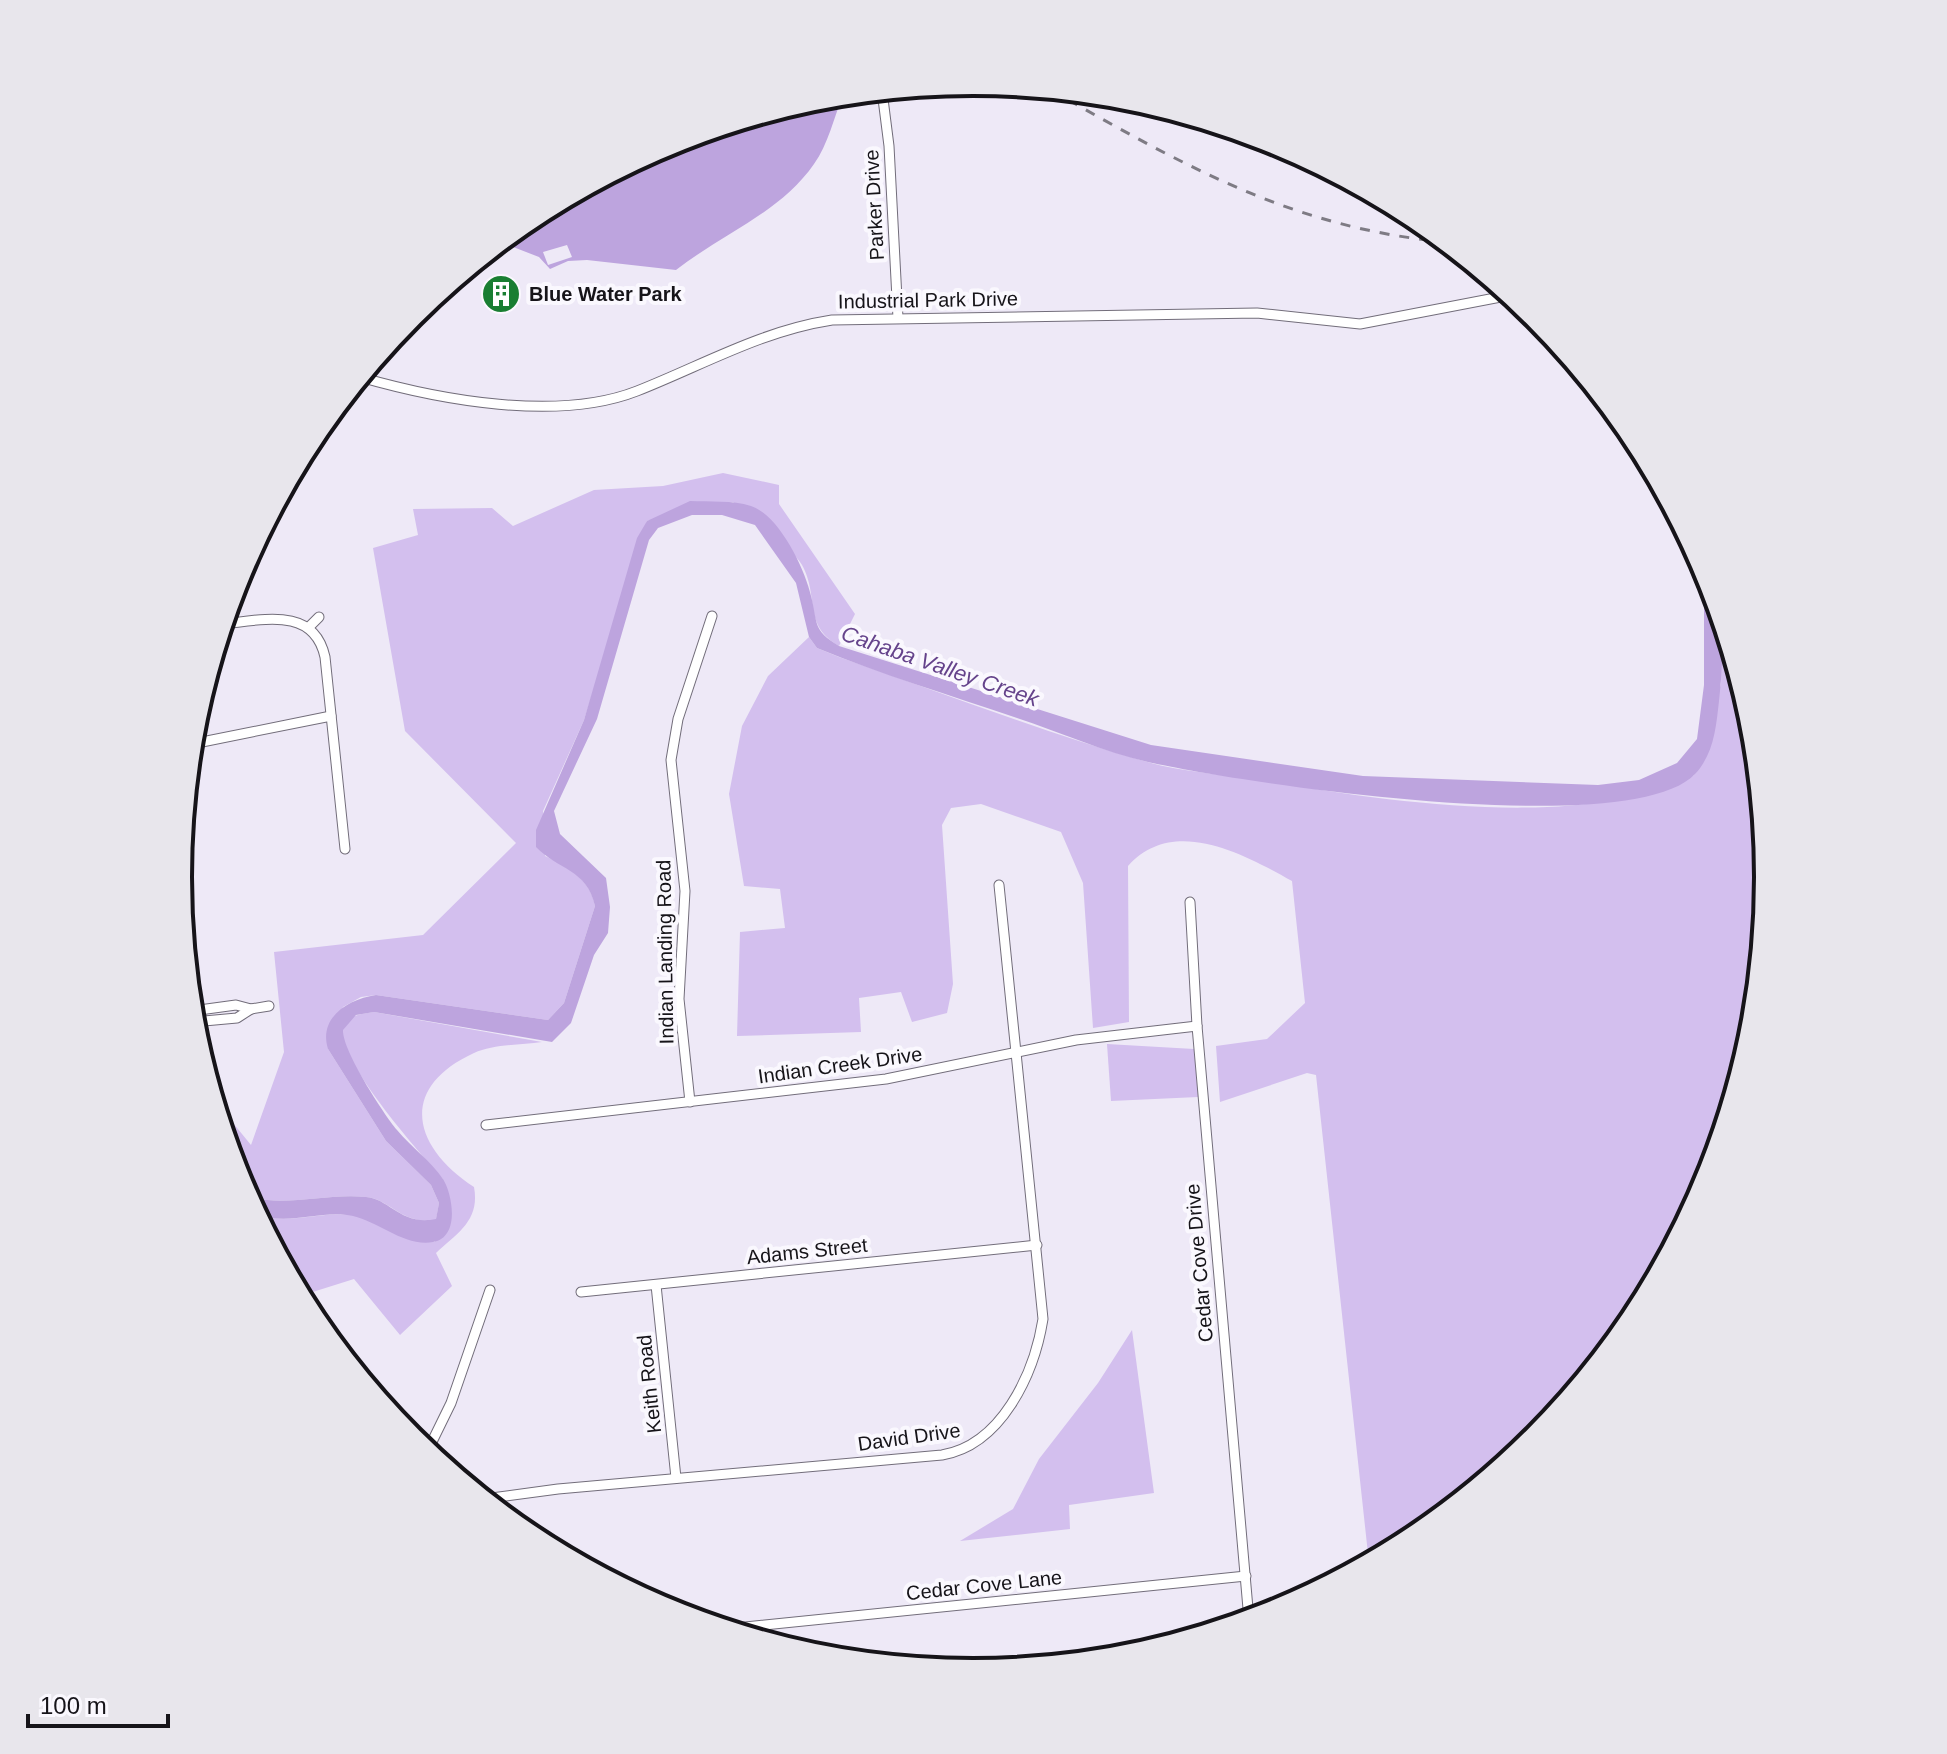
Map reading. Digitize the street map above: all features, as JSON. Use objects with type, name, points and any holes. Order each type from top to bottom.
[{"type":"street","name":"Parker Drive","points":[[883,102],[889,146],[898,318]]},
{"type":"street","name":"Industrial Park Drive","points":[[371,380],[397,388],[491,402],[586,404],[638,391],[781,329],[832,320],[1257,313],[1360,324],[1496,298]]},
{"type":"street","name":"Indian Landing Road","points":[[690,1102],[679,999],[685,891],[671,760],[675,729],[712,616]]},
{"type":"street","points":[[309,627],[319,617]]},
{"type":"street","points":[[235,623],[281,619],[309,627],[323,647],[345,849]]},
{"type":"street","points":[[205,741],[331,716]]},
{"type":"street","name":"David Drive","points":[[499,1497],[676,1478],[942,1455],[981,1441],[1000,1420],[1037,1345],[1043,1319],[999,885]]},
{"type":"street","name":"Cedar Cove Drive","points":[[1190,902],[1197,1026],[1248,1608]]},
{"type":"street","points":[[204,1009],[236,1005],[251,1009]]},
{"type":"street","points":[[207,1021],[237,1018],[251,1009],[269,1006]]},
{"type":"street","name":"Indian Creek Drive","points":[[486,1125],[886,1079],[1076,1040],[1197,1026]]},
{"type":"street","name":"Adams Street","points":[[581,1292],[1037,1245]]},
{"type":"street","name":"Keith Road","points":[[656,1285],[676,1478]]},
{"type":"street","points":[[433,1440],[451,1403],[490,1290]]},
{"type":"street","name":"Cedar Cove Lane","points":[[754,1626],[1246,1576]]},
{"type":"shaded area","name":"Blue Water Park","points":[[838,108],[814,164],[785,196],[676,270],[587,260],[568,261],[550,269],[539,257],[513,247],[583,201],[628,177],[722,137]]},
{"type":"shaded area","points":[[723,473],[779,485],[779,504],[855,614],[839,646],[820,629],[807,577],[797,558],[733,502],[647,521],[584,720],[543,811],[545,856],[583,881],[595,906],[564,1003],[548,1020],[376,995],[361,997],[343,1007],[328,1049],[386,1141],[431,1185],[439,1203],[436,1220],[414,1219],[366,1197],[263,1200],[232,1122],[251,1145],[284,1052],[274,952],[423,935],[516,843],[405,731],[373,548],[418,535],[413,509],[492,508],[513,526],[594,490],[663,486]]},
{"type":"shaded area","points":[[690,501],[751,506],[761,511],[781,531],[803,572],[820,630],[839,646],[1151,745],[1363,776],[1598,785],[1639,780],[1677,763],[1697,739],[1704,685],[1704,602],[1722,655],[1717,721],[1706,758],[1695,774],[1657,794],[1596,804],[1518,806],[1345,793],[1148,762],[817,648],[809,637],[796,583],[755,525],[722,515],[692,515],[658,528],[649,540],[597,719],[554,811],[560,834],[606,878],[610,907],[608,933],[594,955],[571,1023],[552,1042],[374,1012],[356,1015],[343,1030],[356,1066],[383,1110],[447,1186],[452,1215],[447,1233],[442,1239],[423,1243],[341,1214],[271,1218],[263,1200],[351,1196],[374,1199],[414,1219],[436,1219],[439,1203],[431,1185],[386,1141],[328,1049],[327,1028],[346,1005],[376,995],[548,1020],[564,1003],[595,906],[586,884],[579,877],[536,847],[536,830],[584,720],[637,538],[647,521]]},
{"type":"shaded area","points":[[809,637],[817,648],[839,657],[1029,724],[1158,765],[1363,796],[1479,807],[1594,803],[1647,793],[1694,775],[1721,684],[1721,654],[1748,775],[1753,826],[1753,928],[1748,979],[1728,1079],[1695,1176],[1650,1268],[1623,1311],[1561,1392],[1526,1429],[1449,1497],[1368,1551],[1316,1075],[1307,1073],[1220,1102],[1216,1046],[1267,1039],[1305,1003],[1292,881],[1252,860],[1209,844],[1187,841],[1166,843],[1146,851],[1128,866],[1129,1022],[1093,1028],[1083,883],[1061,832],[981,804],[951,808],[942,825],[953,984],[947,1013],[912,1022],[901,992],[859,998],[861,1032],[737,1036],[740,932],[785,928],[780,889],[744,886],[729,794],[742,726],[768,676]]},
{"type":"shaded area","points":[[374,1012],[542,1042],[498,1046],[474,1053],[450,1067],[433,1083],[424,1100],[422,1118],[427,1136],[437,1154],[474,1187],[474,1208],[460,1232],[436,1253],[452,1286],[400,1335],[354,1279],[312,1292],[271,1217],[351,1215],[413,1238],[435,1242],[443,1179],[382,1107],[353,1062],[344,1043],[343,1029],[355,1016]]},
{"type":"shaded area","points":[[1107,1044],[1194,1049],[1198,1097],[1111,1101]]},
{"type":"shaded area","points":[[1132,1330],[1154,1493],[1069,1505],[1070,1529],[960,1541],[1013,1509],[1039,1459],[1098,1383]]},
{"type":"pier","points":[[567,245],[572,257],[548,265],[543,252]]},
{"type":"railway","points":[[1074,103],[1146,143],[1240,189],[1339,223],[1423,239]]},
{"type":"place","name":"Blue Water Park","points":[[501,294]]},
{"type":"water label","name":"Cahaba Valley Creek","points":[[940,666]]}]
